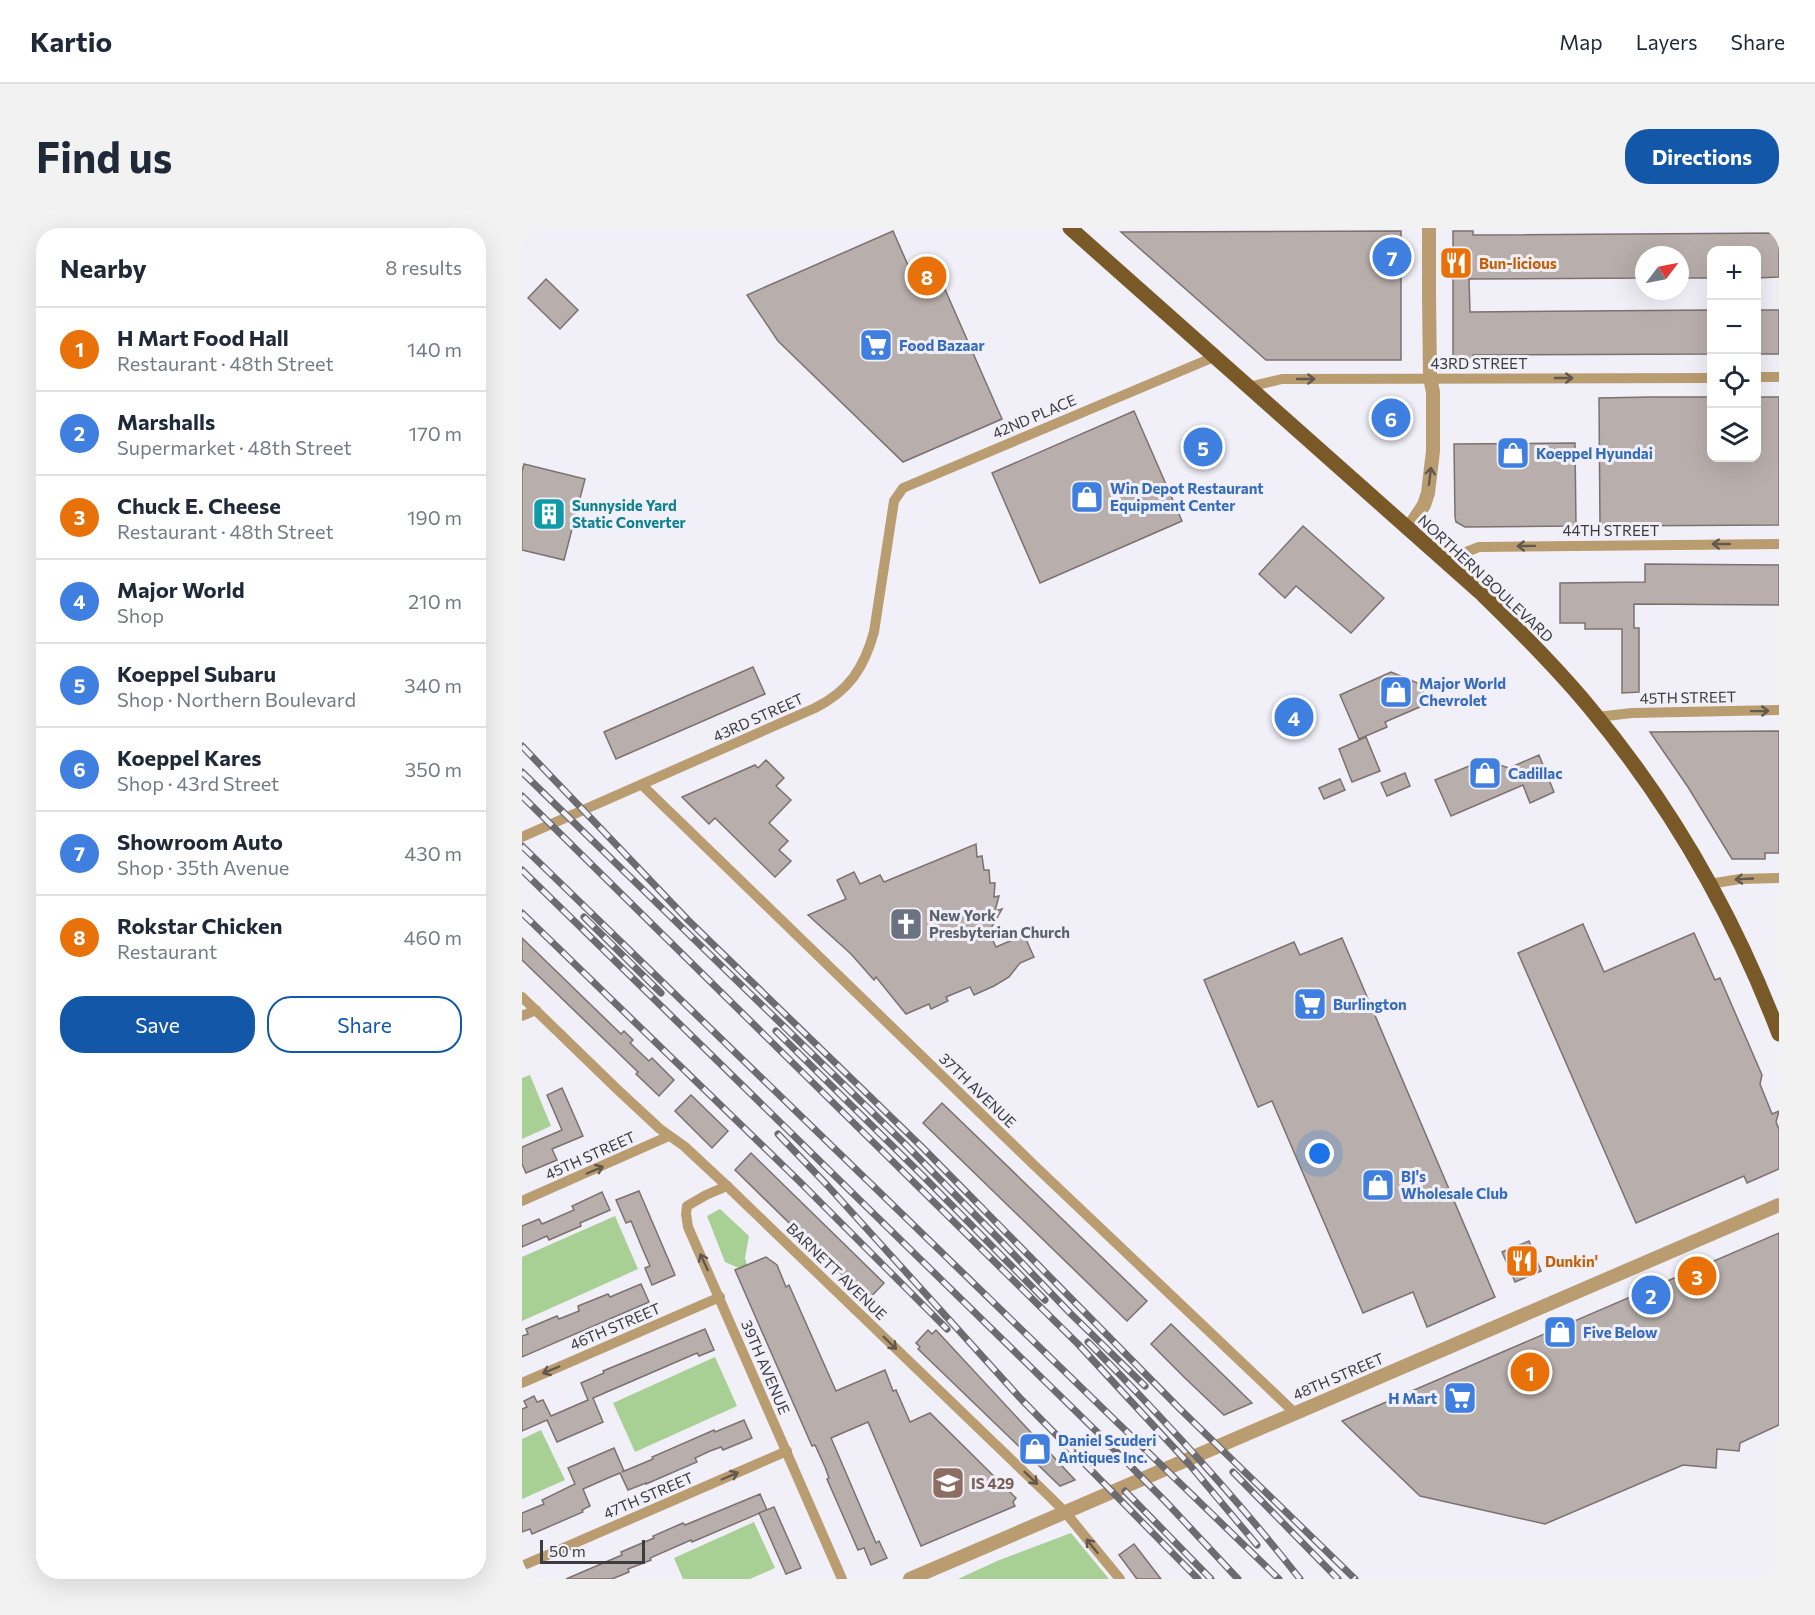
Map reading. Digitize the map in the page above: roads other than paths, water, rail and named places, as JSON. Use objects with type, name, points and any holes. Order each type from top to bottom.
[{"type":"main road","name":"NORTHERN BOULEVARD","points":[[1072,229],[1451,567],[1520,632],[1556,670],[1597,717],[1649,784],[1683,837],[1755,974],[1779,1034]]},
{"type":"street","points":[[1408,529],[1424,505],[1431,473],[1433,392],[1430,378],[1430,228]]},
{"type":"street","name":"42ND PLACE","points":[[890,525],[894,501],[903,488],[1214,357]]},
{"type":"street","points":[[1761,377],[1779,377]]},
{"type":"street","name":"43RD STREET","points":[[1248,387],[1282,379],[1707,378]]},
{"type":"street","name":"43RD STREET","points":[[522,837],[815,708],[840,692],[851,681],[869,652],[890,525]]},
{"type":"street","name":"44TH STREET","points":[[1451,567],[1466,552],[1479,547],[1779,544]]},
{"type":"street","name":"45TH STREET","points":[[1597,717],[1632,713],[1779,710]]},
{"type":"street","name":"37TH AVENUE","points":[[642,785],[1035,1166],[1295,1413]]},
{"type":"street","points":[[1709,884],[1740,879],[1779,878]]},
{"type":"street","name":"BARNETT AVENUE","points":[[522,996],[618,1090],[727,1186],[1065,1512],[1120,1579]]},
{"type":"street","points":[[522,1016],[536,1010]]},
{"type":"street","name":"45TH STREET","points":[[522,1201],[669,1136]]},
{"type":"street","name":"39TH AVENUE","points":[[727,1186],[687,1206],[688,1227],[842,1579]]},
{"type":"street","name":"48TH STREET","points":[[910,1579],[1779,1205]]},
{"type":"street","name":"46TH STREET","points":[[522,1383],[720,1297]]},
{"type":"street","name":"47TH STREET","points":[[522,1566],[786,1451]]},
{"type":"railway","points":[[522,746],[688,920],[923,1148],[1180,1409],[1355,1579]]},
{"type":"railway","points":[[522,772],[905,1144],[1071,1314],[1145,1386]]},
{"type":"railway","points":[[522,796],[1078,1344],[1189,1464],[1257,1545]]},
{"type":"railway","points":[[522,846],[1279,1579]]},
{"type":"railway","points":[[522,870],[1095,1430],[1238,1579]]},
{"type":"railway","points":[[522,913],[800,1182],[947,1329]]},
{"type":"railway","points":[[584,917],[661,993]]},
{"type":"railway","points":[[776,1031],[1045,1300]]},
{"type":"railway","points":[[778,1134],[1021,1399],[1198,1579]]},
{"type":"railway","points":[[1088,1342],[1197,1458],[1300,1579]]},
{"type":"railway","points":[[1233,1472],[1338,1579]]},
{"type":"railway","points":[[1125,1491],[1211,1579]]},
{"type":"place","name":"Showroom Auto","points":[[1392,257]]},
{"type":"place","name":"Bun-licious","points":[[1456,263]]},
{"type":"place","name":"Rokstar Chicken","points":[[927,276]]},
{"type":"place","name":"Food Bazaar","points":[[876,345]]},
{"type":"place","name":"Koeppel Kares","points":[[1391,418]]},
{"type":"place","name":"Koeppel Subaru","points":[[1203,447]]},
{"type":"place","name":"Koeppel Hyundai","points":[[1513,453]]},
{"type":"place","name":"Win Depot Restaurant Equipment Center","points":[[1087,497]]},
{"type":"place","name":"Sunnyside Yard Static Converter","points":[[549,514]]},
{"type":"place","name":"Major World Chevrolet","points":[[1396,692]]},
{"type":"place","name":"Major World","points":[[1294,717]]},
{"type":"place","name":"Cadillac","points":[[1485,773]]},
{"type":"place","name":"New York Presbyterian Church","points":[[906,924]]},
{"type":"place","name":"Burlington","points":[[1310,1004]]},
{"type":"place","name":"BJ's Wholesale Club","points":[[1378,1185]]},
{"type":"place","name":"Dunkin'","points":[[1522,1261]]},
{"type":"place","name":"Chuck E. Cheese","points":[[1697,1276]]},
{"type":"place","name":"Marshalls","points":[[1651,1295]]},
{"type":"place","name":"Five Below","points":[[1560,1332]]},
{"type":"place","name":"H Mart Food Hall","points":[[1530,1372]]},
{"type":"place","name":"H Mart","points":[[1460,1398]]},
{"type":"place","name":"Daniel Scuderi Antiques Inc.","points":[[1035,1449]]},
{"type":"place","name":"IS 429","points":[[948,1483]]}]
